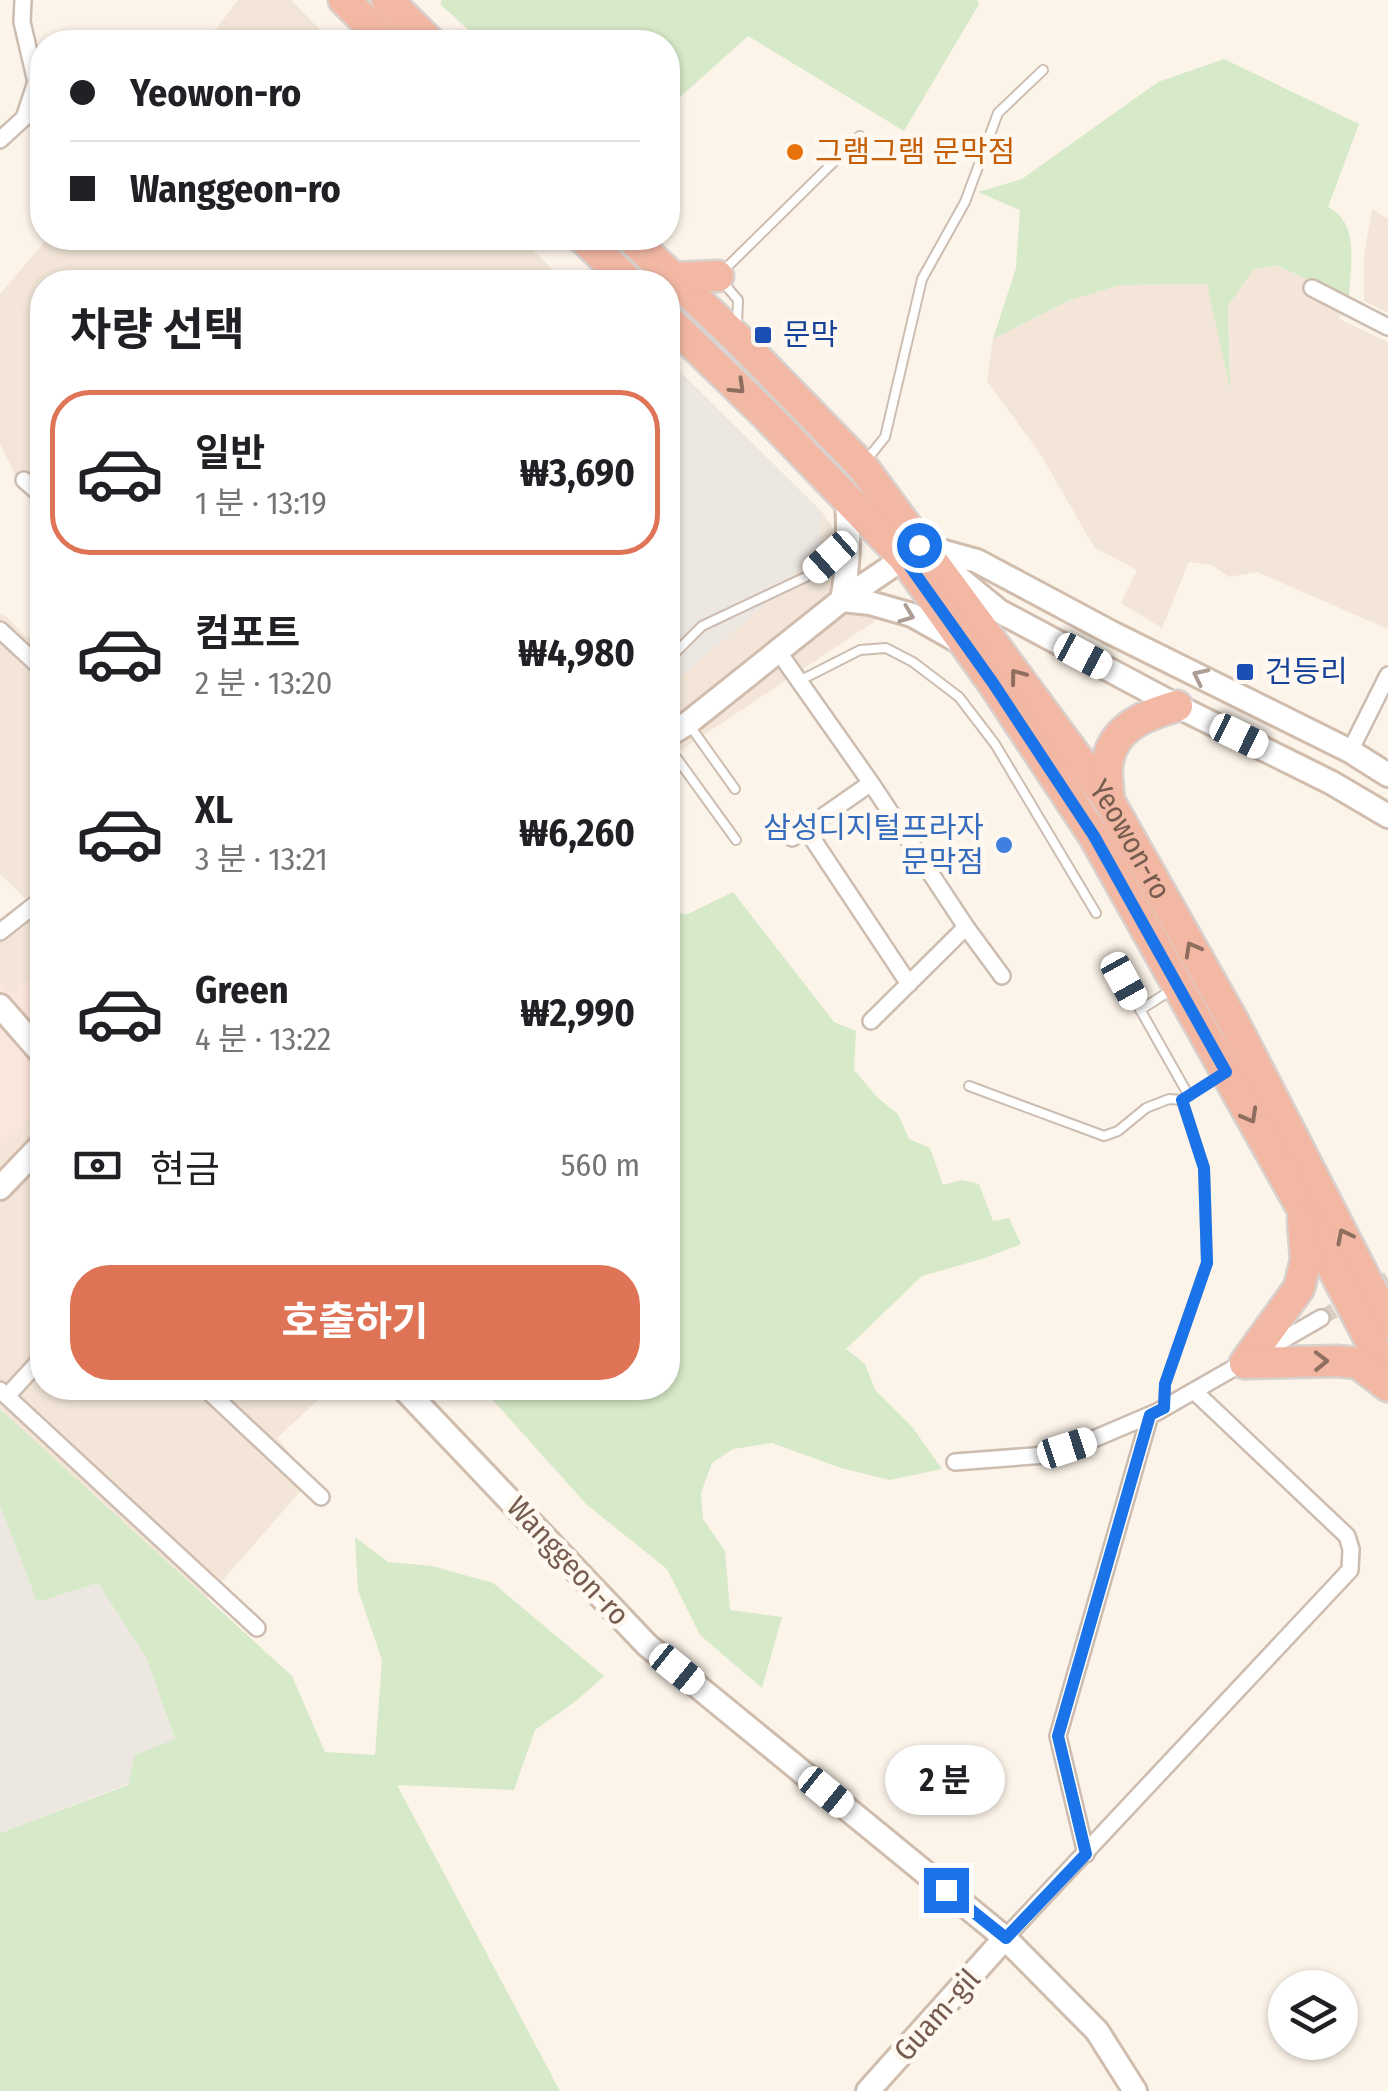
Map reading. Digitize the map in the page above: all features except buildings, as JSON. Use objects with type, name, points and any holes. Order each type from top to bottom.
[{"type":"highway","points":[[344,0],[375,30]]},
{"type":"highway","points":[[387,0],[418,30]]},
{"type":"highway","points":[[593,250],[609,270]]},
{"type":"highway","name":"Yeowon-ro","points":[[644,250],[665,270]]},
{"type":"highway","points":[[680,278],[718,276]]},
{"type":"highway","name":"Yeowon-ro","points":[[680,285],[862,466],[967,646],[1094,836],[1302,1208],[1388,1375]]},
{"type":"highway","name":"Yeowon-ro","points":[[680,332],[847,499],[911,551],[1109,801],[1233,1022],[1388,1324]]},
{"type":"highway","points":[[1109,801],[1107,765],[1112,746],[1125,728],[1148,714],[1177,706]]},
{"type":"highway","points":[[1245,1363],[1299,1288],[1306,1260],[1302,1208]]},
{"type":"highway","points":[[1245,1363],[1358,1363],[1388,1386]]},
{"type":"street","points":[[23,0],[22,22],[30,56]]},
{"type":"street","points":[[0,140],[24,118],[30,100]]},
{"type":"street","points":[[1312,288],[1388,326]]},
{"type":"street","points":[[24,480],[30,485]]},
{"type":"street","points":[[842,600],[848,570],[847,499]]},
{"type":"street","points":[[911,551],[999,611],[1177,706],[1332,782],[1388,816]]},
{"type":"street","points":[[680,727],[911,551],[977,561],[1110,632],[1350,750],[1388,775]]},
{"type":"street","points":[[842,600],[912,615],[967,646]]},
{"type":"street","points":[[0,630],[30,657]]},
{"type":"street","points":[[23,651],[30,651]]},
{"type":"street","points":[[778,651],[1002,976]]},
{"type":"street","points":[[1332,782],[1386,686]]},
{"type":"street","points":[[792,838],[871,783]]},
{"type":"street","points":[[806,829],[909,984]]},
{"type":"street","points":[[0,932],[30,909]]},
{"type":"street","points":[[871,1021],[966,927]]},
{"type":"street","points":[[0,1006],[30,1040]]},
{"type":"street","points":[[0,1188],[30,1157]]},
{"type":"street","points":[[954,1462],[1046,1454],[1089,1441],[1157,1411],[1321,1318]]},
{"type":"street","points":[[30,1369],[4,1393],[257,1628]]},
{"type":"street","points":[[1006,1938],[1350,1570],[1347,1536],[1194,1391]]},
{"type":"street","points":[[218,1400],[321,1497]]},
{"type":"street","name":"Wanggeon-ro","points":[[414,1400],[647,1645],[1006,1938],[1097,2031],[1135,2091]]},
{"type":"street","points":[[1086,1854],[1058,1736],[1157,1411]]},
{"type":"street","name":"Guam-gil","points":[[868,2091],[1006,1938]]},
{"type":"lane","points":[[862,466],[886,437],[922,279],[965,202],[998,113],[1043,70]]},
{"type":"lane","points":[[736,338],[738,300],[718,276],[860,136]]},
{"type":"lane","points":[[680,648],[702,626],[812,574],[849,540]]},
{"type":"lane","points":[[799,681],[860,650],[886,648],[913,662],[959,696],[995,744],[1096,914]]},
{"type":"lane","points":[[680,731],[734,788]]},
{"type":"lane","points":[[680,763],[736,840]]},
{"type":"lane","points":[[1124,981],[1186,1098],[1204,1168],[1207,1263],[1157,1411]]},
{"type":"lane","points":[[1140,1010],[1178,987]]},
{"type":"lane","points":[[969,1086],[1104,1136],[1118,1131],[1146,1108],[1186,1098],[1226,1072]]},
{"type":"shaded area","points":[[238,0],[291,0],[320,30],[215,30]]},
{"type":"shaded area","points":[[1372,209],[1388,219],[1388,313],[1364,301],[1364,256]]},
{"type":"shaded area","points":[[38,250],[533,250],[553,270],[30,270],[30,492],[18,481],[0,444],[0,294]]},
{"type":"shaded area","points":[[1275,265],[1349,297],[1339,319],[1388,342],[1388,629],[1257,572],[1229,577],[1212,565],[1189,562],[1162,628],[1121,603],[1137,570],[1094,547],[1041,455],[987,381],[993,339],[1070,300],[1121,285],[1207,284],[1230,381],[1228,306],[1253,270]]},
{"type":"shaded area","points":[[680,372],[822,512],[890,611],[680,751]]},
{"type":"shaded area","points":[[680,372],[822,512],[820,547],[772,599],[680,677]]},
{"type":"shaded area","points":[[0,614],[30,637],[30,1400],[318,1400],[277,1438],[311,1479],[207,1598],[0,1409],[0,919],[27,900],[0,874]]},
{"type":"shaded area","points":[[30,977],[30,1117],[0,1148],[0,981],[10,994]]},
{"type":"shaded area","points":[[0,1505],[37,1602],[98,1583],[146,1657],[175,1740],[128,1784],[0,1833]]},
{"type":"green space","points":[[442,0],[977,0],[979,4],[904,131],[748,36],[680,97],[680,30],[469,30],[440,4]]},
{"type":"green space","points":[[1224,59],[1359,124],[1328,207],[1338,214],[1349,235],[1349,297],[1275,265],[1253,270],[1228,306],[1230,389],[1207,284],[1121,285],[1070,300],[993,339],[1016,268],[1020,210],[978,192],[1022,179],[1158,82]]},
{"type":"green space","points":[[733,892],[834,1022],[856,1031],[854,1070],[898,1114],[909,1139],[930,1148],[943,1185],[962,1180],[979,1184],[993,1221],[1009,1218],[1021,1244],[922,1276],[846,1349],[865,1364],[875,1390],[913,1428],[942,1469],[890,1480],[841,1468],[772,1443],[733,1449],[712,1463],[701,1493],[703,1519],[725,1551],[730,1610],[782,1617],[762,1688],[700,1635],[667,1569],[587,1505],[493,1400],[680,1400],[680,912],[686,915]]},
{"type":"green space","points":[[0,1409],[292,1676],[325,1752],[375,1755],[382,1660],[358,1590],[355,1537],[388,1562],[432,1566],[493,1583],[604,1676],[535,1730],[514,1790],[397,1785],[560,2091],[0,2091],[0,1833],[128,1785],[135,1755],[175,1739],[146,1657],[98,1583],[37,1602],[0,1505]]},
{"type":"tunnel","points":[[1321,1318],[1388,1279]]},
{"type":"place","name":"그램그램 문막점","points":[[795,152]]},
{"type":"place","name":"문막","points":[[763,335]]},
{"type":"place","name":"건등리","points":[[1245,672]]},
{"type":"place","name":"삼성디지털프라자 문막점","points":[[1004,845]]},
{"type":"route","points":[[919,545],[904,558],[1094,836],[1226,1072],[1182,1100],[1204,1168],[1207,1263],[1165,1384],[1164,1408],[1150,1415],[1058,1736],[1086,1854],[1006,1938],[946,1890]]}]
